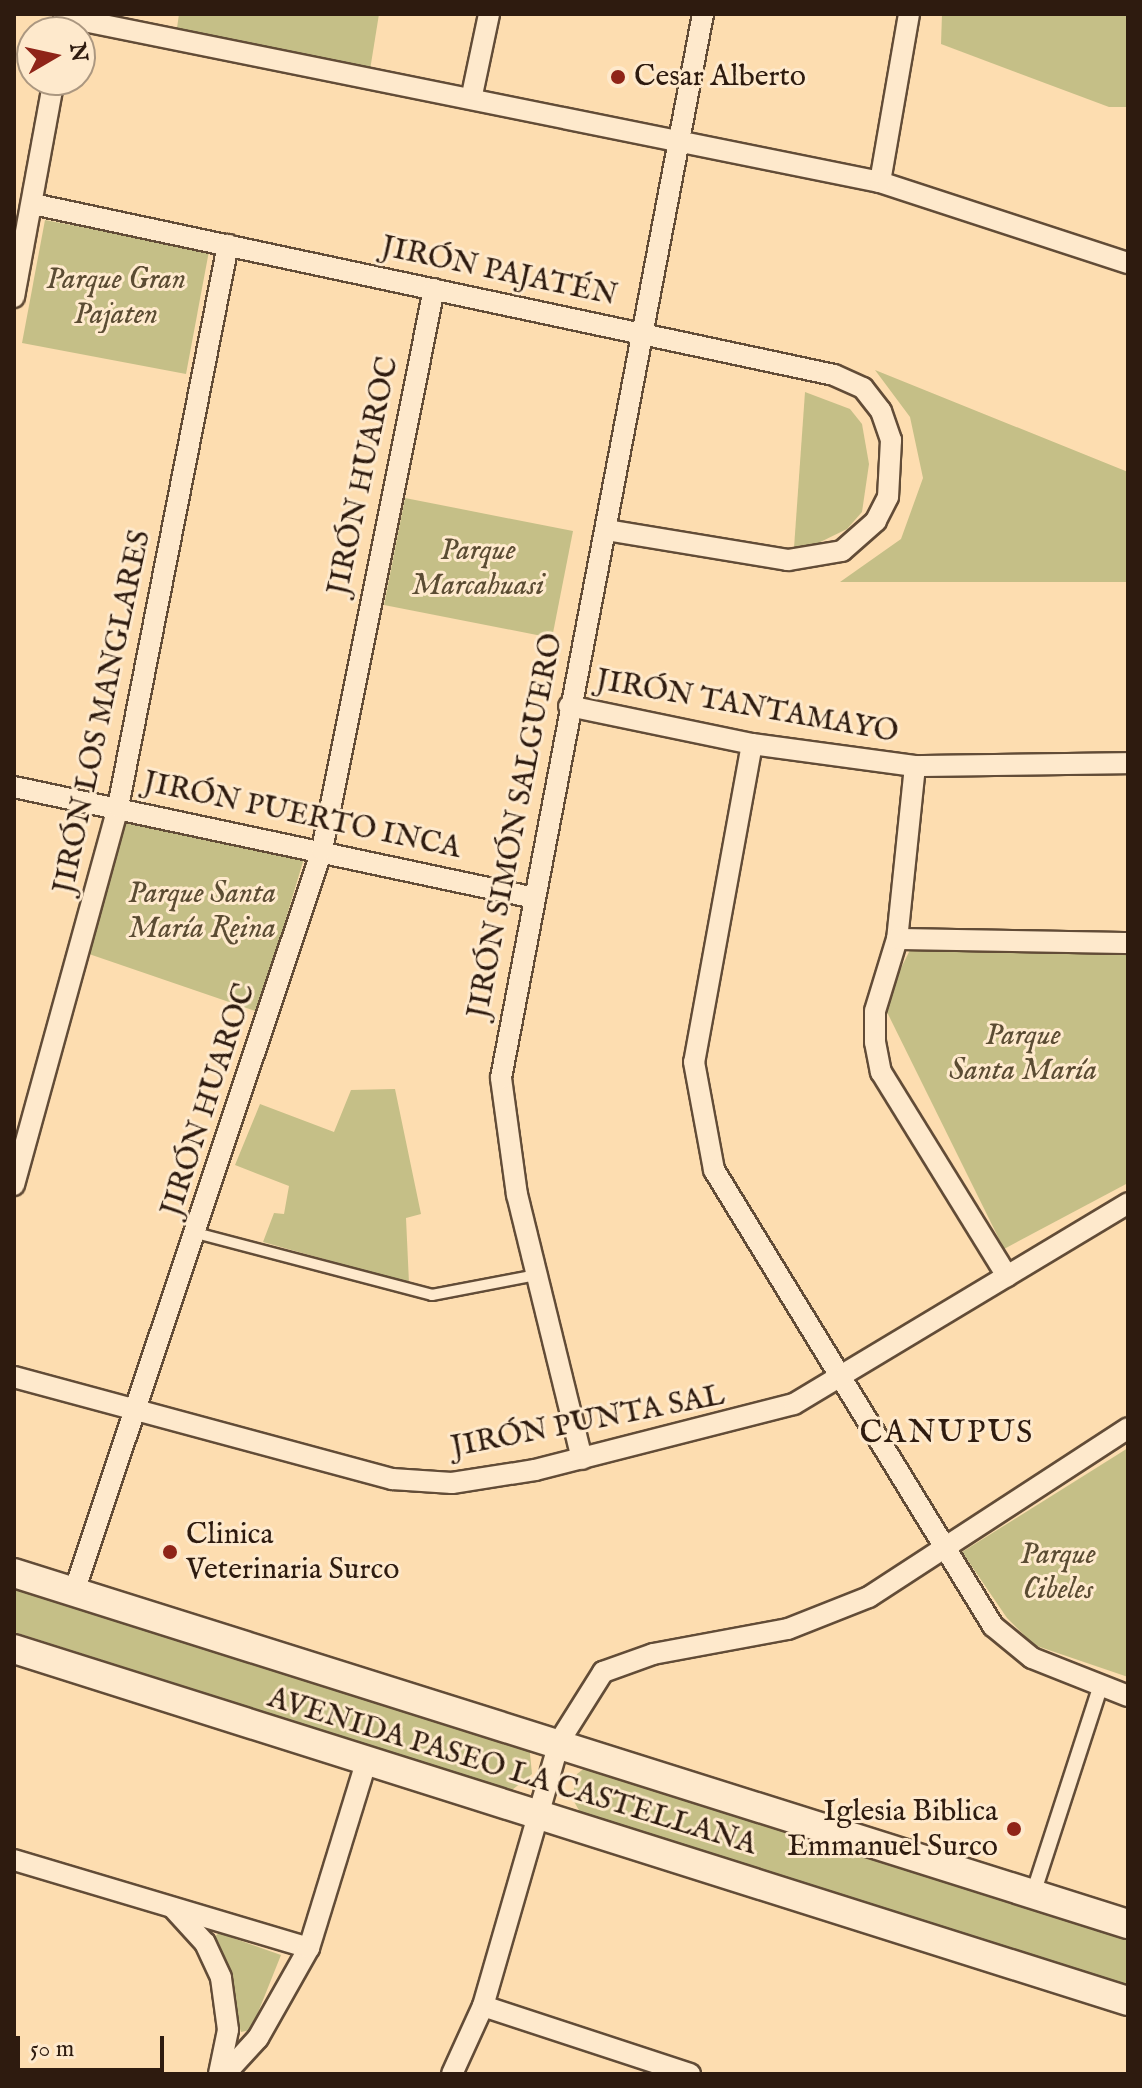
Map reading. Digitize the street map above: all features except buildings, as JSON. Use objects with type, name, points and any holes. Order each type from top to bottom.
[{"type":"main road","name":"AVENIDA PASEO LA CASTELLANA","points":[[14,1573],[559,1742],[1128,1924]]},
{"type":"main road","name":"AVENIDA PASEO LA CASTELLANA","points":[[14,1649],[537,1819],[1128,2001]]},
{"type":"street","points":[[472,95],[489,14]]},
{"type":"street","name":"JIRÓN SIMÓN SALGUERO","points":[[582,1459],[506,1138],[501,1078],[530,897],[606,530],[703,14]]},
{"type":"street","points":[[880,182],[909,14]]},
{"type":"street","points":[[96,27],[472,95],[680,143],[880,182],[1128,263]]},
{"type":"street","points":[[14,297],[51,96]]},
{"type":"street","name":"JIRÓN PAJATÉN","points":[[33,204],[834,375],[863,388],[886,426],[893,470],[888,497],[860,540],[809,560],[606,530]]},
{"type":"street","name":"JIRÓN LOS MANGLARES","points":[[14,1185],[118,807],[228,245]]},
{"type":"street","name":"JIRÓN HUAROC","points":[[74,1592],[322,850],[434,289]]},
{"type":"street","name":"JIRÓN TANTAMAYO","points":[[569,706],[752,744],[915,766],[1128,763]]},
{"type":"street","points":[[752,744],[700,1014],[694,1062],[699,1118],[714,1170],[747,1232],[943,1546],[1012,1645],[1128,1696]]},
{"type":"street","points":[[915,766],[897,939],[875,1011],[881,1072],[1007,1276]]},
{"type":"street","name":"JIRÓN PUERTO INCA","points":[[14,787],[322,850],[530,897]]},
{"type":"street","points":[[897,939],[1128,943]]},
{"type":"street","name":"JIRÓN PUNTA SAL","points":[[14,1377],[392,1479],[452,1483],[582,1459],[742,1422],[841,1379],[1128,1203]]},
{"type":"street","points":[[452,2074],[483,2006],[559,1742],[603,1672],[628,1660],[830,1614],[1128,1428]]},
{"type":"street","points":[[1033,1894],[1101,1685]]},
{"type":"street","points":[[222,2074],[258,2038],[309,1948],[366,1763]]},
{"type":"street","points":[[14,1860],[309,1948]]},
{"type":"street","points":[[168,1905],[205,1943],[221,1978],[228,2030],[222,2074]]},
{"type":"street","points":[[483,2006],[690,2074]]},
{"type":"lane","points":[[196,1233],[432,1295],[537,1275]]},
{"type":"green space","points":[[179,14],[379,14],[370,70],[176,35]]},
{"type":"green space","points":[[942,14],[1128,14],[1128,107],[1109,107],[941,44]]},
{"type":"green space","name":"Parque Gran Pajaten","points":[[45,220],[209,251],[186,374],[22,343]]},
{"type":"green space","points":[[875,370],[1128,472],[1128,582],[840,582],[901,539],[923,478],[910,417]]},
{"type":"green space","points":[[805,392],[850,409],[862,424],[869,464],[862,512],[847,529],[808,548],[794,548]]},
{"type":"green space","name":"Parque Marcahuasi","points":[[405,498],[573,531],[552,638],[384,605]]},
{"type":"green space","name":"Parque Santa María Reina","points":[[123,815],[305,855],[258,1012],[89,954]]},
{"type":"green space","name":"Parque Santa María","points":[[910,950],[1128,950],[1128,1183],[1004,1249],[883,1004]]},
{"type":"green space","points":[[395,1089],[421,1214],[406,1218],[409,1283],[263,1242],[274,1213],[284,1214],[289,1186],[235,1165],[260,1104],[334,1132],[351,1090]]},
{"type":"green space","name":"Parque Cibeles","points":[[1128,1448],[1128,1677],[1034,1645],[1007,1618],[962,1552]]},
{"type":"green space","points":[[14,1582],[529,1744],[532,1774],[512,1790],[14,1632]]},
{"type":"green space","points":[[591,1763],[1128,1934],[1128,1988],[580,1812],[572,1798],[577,1774]]},
{"type":"green space","points":[[219,1933],[281,1955],[251,2030],[241,2032],[213,1938]]},
{"type":"place","name":"Cesar Alberto","points":[[618,77]]},
{"type":"place","name":"Clinica Veterinaria Surco","points":[[170,1552]]},
{"type":"place","name":"Iglesia Biblica Emmanuel Surco","points":[[1014,1829]]},
{"type":"district","name":"CANUPUS","points":[[947,1434]]}]
